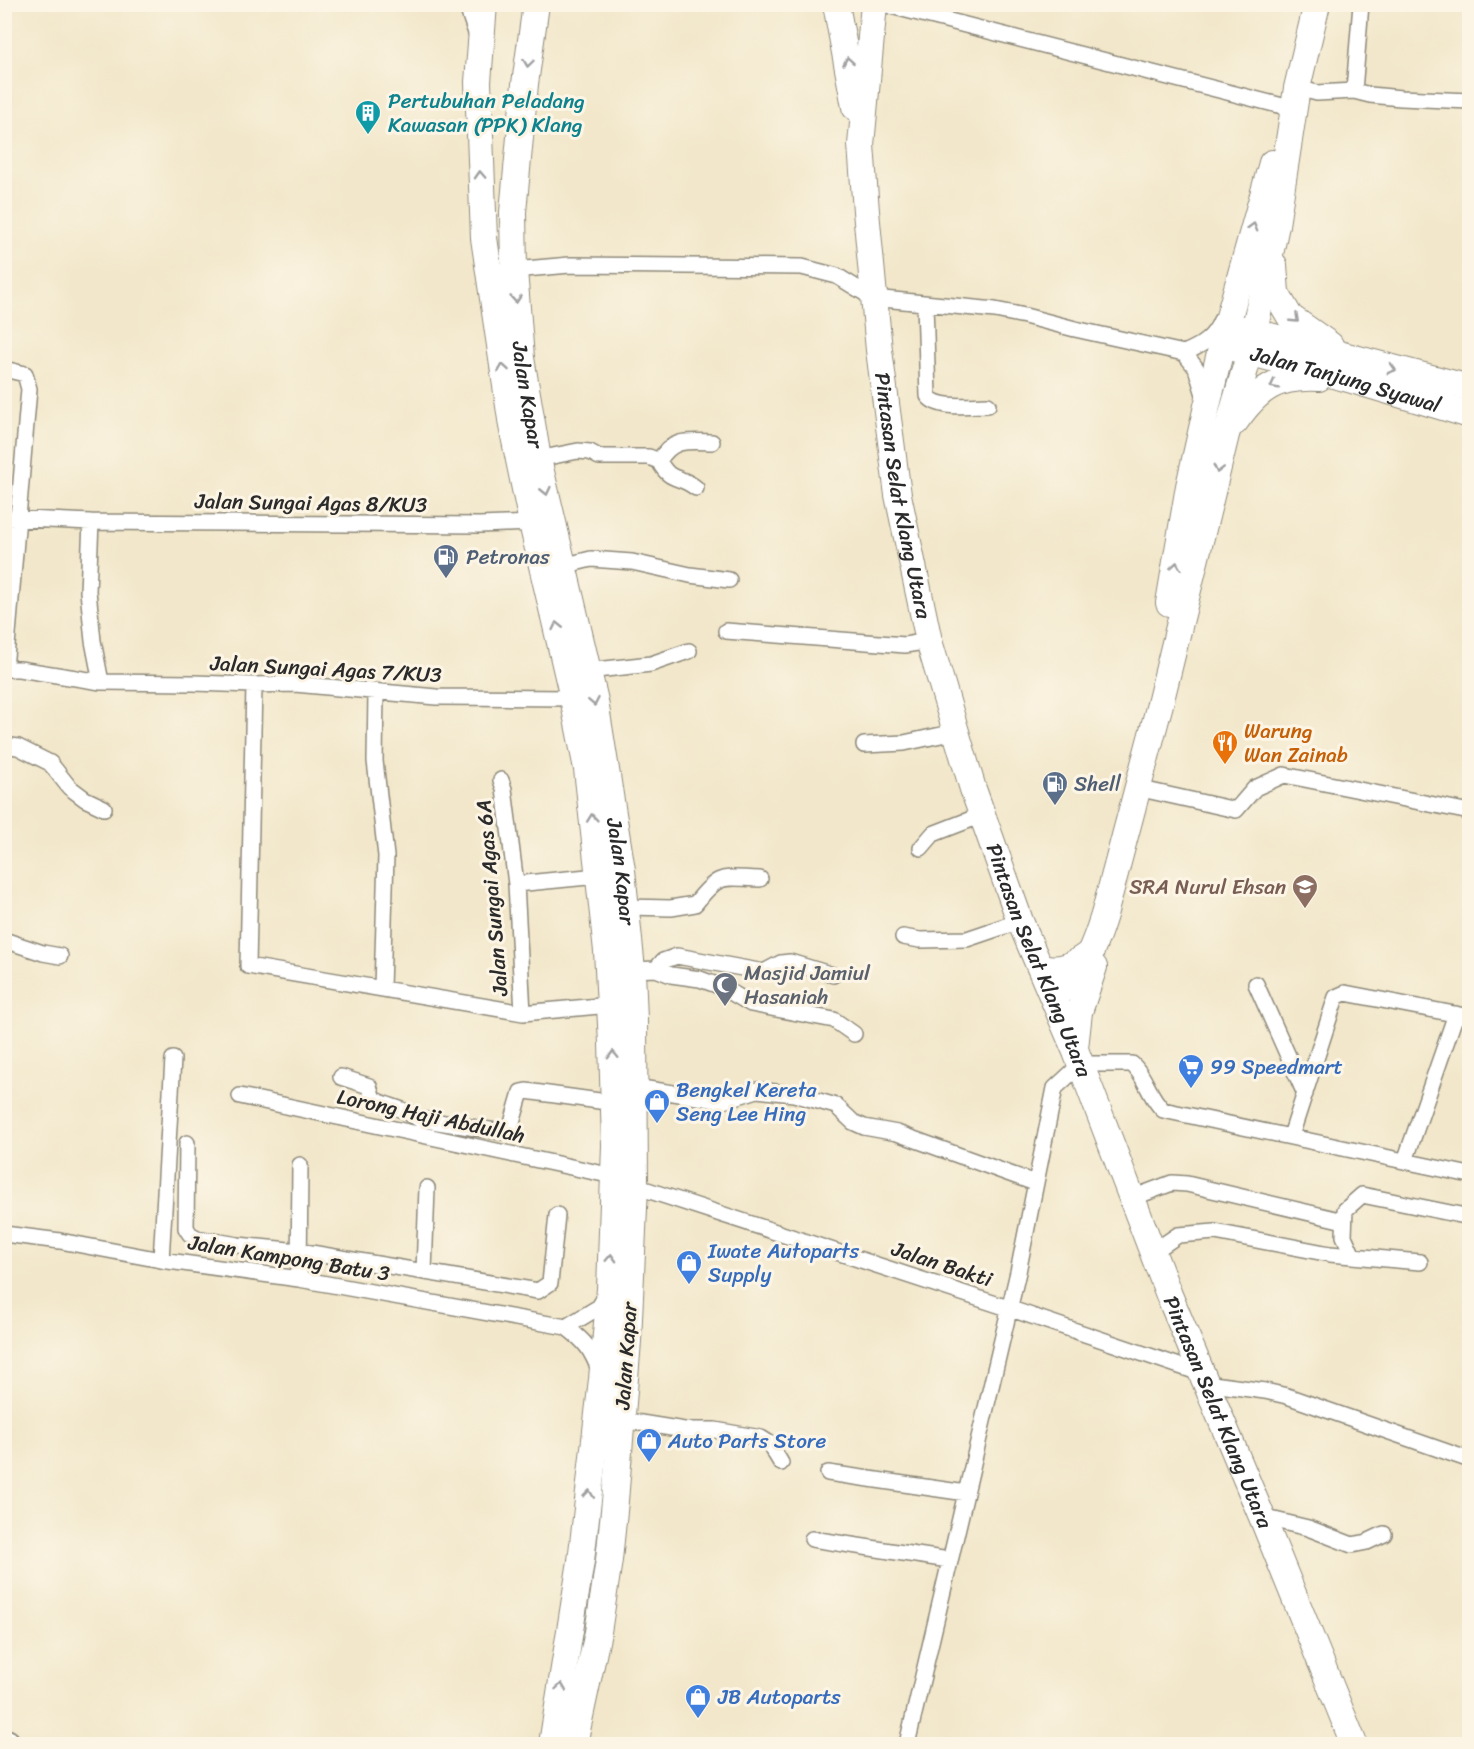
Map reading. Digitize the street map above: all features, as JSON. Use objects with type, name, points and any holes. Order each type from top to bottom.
[{"type":"main road","name":"Jalan Kapar","points":[[484,4],[478,82],[484,238],[511,417],[532,523],[573,698],[587,769],[607,951],[614,1103],[624,1181],[628,1341],[622,1420],[609,1560],[598,1632],[574,1744]]},
{"type":"main road","name":"Jalan Kapar","points":[[536,4],[524,94],[515,190],[514,270],[521,358],[538,459],[595,701],[627,907],[644,969],[635,1087],[609,1289],[602,1379],[581,1561],[552,1744]]},
{"type":"main road","name":"Pintasan Selat Klang Utara","points":[[836,4],[861,140],[873,298],[900,506],[929,641],[955,732],[1020,921],[1078,1057],[1202,1378],[1262,1517],[1354,1744]]},
{"type":"main road","name":"Pintasan Selat Klang Utara","points":[[861,140],[874,4]]},
{"type":"main road","points":[[1140,778],[1189,486],[1207,406],[1240,274],[1293,98],[1317,4]]},
{"type":"main road","points":[[1078,1057],[1079,1012],[1160,704],[1226,435],[1252,342],[1275,225],[1293,98]]},
{"type":"main road","points":[[1275,225],[1276,293],[1290,317],[1318,338],[1351,368]]},
{"type":"main road","name":"Jalan Tanjung Syawal","points":[[1224,335],[1351,368],[1470,388]]},
{"type":"main road","points":[[1226,435],[1257,394],[1280,381],[1309,378],[1351,368]]},
{"type":"main road","name":"Jalan Tanjung Syawal","points":[[1351,368],[1470,415]]},
{"type":"main road","points":[[1040,967],[1065,968],[1093,959]]},
{"type":"main road","points":[[1055,1001],[1093,959]]},
{"type":"street","points":[[466,4],[480,44]]},
{"type":"street","points":[[883,4],[1293,98],[1317,93],[1354,91],[1401,98],[1470,101]]},
{"type":"street","points":[[1354,91],[1361,4]]},
{"type":"street","points":[[514,270],[570,265],[802,267],[837,276],[873,298],[994,310],[1184,353],[1198,347],[1217,329],[1240,274]]},
{"type":"street","points":[[925,304],[928,396],[940,405],[988,405]]},
{"type":"street","points":[[1184,353],[1196,368],[1207,406]]},
{"type":"street","points":[[4,369],[25,374],[29,389],[11,518],[5,669]]},
{"type":"street","points":[[658,460],[664,451],[674,444],[689,441],[712,442]]},
{"type":"street","points":[[538,459],[578,451],[590,452],[598,457],[649,457],[658,460],[671,477],[689,481],[696,488]]},
{"type":"street","name":"Jalan Sungai Agas 8/KU3","points":[[11,518],[91,522],[468,525],[532,523]]},
{"type":"street","points":[[91,522],[88,591],[93,641],[101,682]]},
{"type":"street","points":[[563,566],[591,559],[632,562],[690,575],[729,580]]},
{"type":"street","points":[[726,631],[904,645],[929,641]]},
{"type":"street","points":[[587,671],[651,664],[689,651]]},
{"type":"street","name":"Jalan Sungai Agas 7/KU3","points":[[5,669],[19,669],[101,682],[306,684],[436,697],[573,698]]},
{"type":"street","points":[[254,685],[248,966],[523,1013],[610,1005]]},
{"type":"street","points":[[376,692],[375,761],[386,856],[382,988]]},
{"type":"street","points":[[864,745],[904,743],[955,732]]},
{"type":"street","points":[[4,745],[28,751],[50,763],[69,787],[85,799],[104,808]]},
{"type":"street","points":[[1140,778],[1236,810],[1255,788],[1284,775],[1470,812]]},
{"type":"street","name":"Jalan Sungai Agas 6A","points":[[501,780],[516,884],[523,1013]]},
{"type":"street","points":[[921,848],[933,834],[982,815]]},
{"type":"street","points":[[516,884],[598,876]]},
{"type":"street","points":[[627,907],[671,908],[695,904],[710,885],[722,878],[760,879]]},
{"type":"street","points":[[903,937],[920,940],[967,939],[1020,921]]},
{"type":"street","points":[[4,940],[60,956]]},
{"type":"street","points":[[644,969],[677,956],[764,972],[781,963],[790,962],[833,975]]},
{"type":"street","points":[[644,969],[700,979],[722,987],[751,1004],[834,1020],[854,1034]]},
{"type":"street","points":[[1256,984],[1305,1094]]},
{"type":"street","points":[[1291,1137],[1336,997],[1344,993],[1463,1015],[1405,1161]]},
{"type":"street","points":[[907,1744],[1017,1272],[1055,1088],[1078,1057],[1132,1064],[1141,1072],[1153,1100],[1163,1110],[1470,1175]]},
{"type":"street","points":[[161,1260],[173,1059]]},
{"type":"street","points":[[341,1077],[369,1086],[373,1099],[382,1104],[408,1111],[419,1119],[502,1132],[510,1130],[521,1092],[614,1103]]},
{"type":"street","points":[[635,1087],[723,1101],[757,1090],[794,1094],[836,1106],[853,1122],[864,1127],[908,1137],[1035,1183]]},
{"type":"street","name":"Lorong Haji Abdullah","points":[[240,1096],[624,1181]]},
{"type":"street","points":[[187,1143],[186,1228],[197,1238],[299,1251],[538,1291],[550,1283],[557,1215]]},
{"type":"street","points":[[299,1279],[300,1165]]},
{"type":"street","name":"Jalan Bakti","points":[[624,1181],[1008,1308],[1202,1378],[1287,1396],[1470,1460]]},
{"type":"street","points":[[1132,1198],[1172,1183],[1187,1184],[1344,1221]]},
{"type":"street","points":[[424,1272],[427,1188]]},
{"type":"street","points":[[1353,1256],[1344,1236],[1345,1210],[1362,1195],[1470,1216]]},
{"type":"street","points":[[1153,1252],[1178,1235],[1215,1232],[1330,1254],[1420,1262]]},
{"type":"street","name":"Jalan Kampong Batu 3","points":[[4,1234],[60,1241],[161,1260],[299,1279],[566,1327]]},
{"type":"street","points":[[602,1379],[595,1359],[584,1340],[566,1327],[599,1307],[609,1289]]},
{"type":"street","points":[[622,1420],[684,1430],[714,1430],[761,1438],[769,1443],[781,1463]]},
{"type":"street","points":[[828,1473],[966,1493]]},
{"type":"street","points":[[1262,1517],[1308,1528],[1352,1545],[1367,1542],[1384,1534]]},
{"type":"street","points":[[812,1539],[949,1560]]},
{"type":"place","name":"Pertubuhan Peladang Kawasan (PPK) Klang","points":[[368,136]]},
{"type":"place","name":"Petronas","points":[[446,580]]},
{"type":"place","name":"Warung Wan Zainab","points":[[1225,766]]},
{"type":"place","name":"Shell","points":[[1055,807]]},
{"type":"place","name":"SRA Nurul Ehsan","points":[[1305,910]]},
{"type":"place","name":"Masjid Jamiul Hasaniah","points":[[725,1008]]},
{"type":"place","name":"99 Speedmart","points":[[1191,1090]]},
{"type":"place","name":"Bengkel Kereta Seng Lee Hing","points":[[657,1125]]},
{"type":"place","name":"Iwate Autoparts Supply","points":[[689,1286]]},
{"type":"place","name":"Auto Parts Store","points":[[649,1464]]},
{"type":"place","name":"JB Autoparts","points":[[698,1720]]}]
